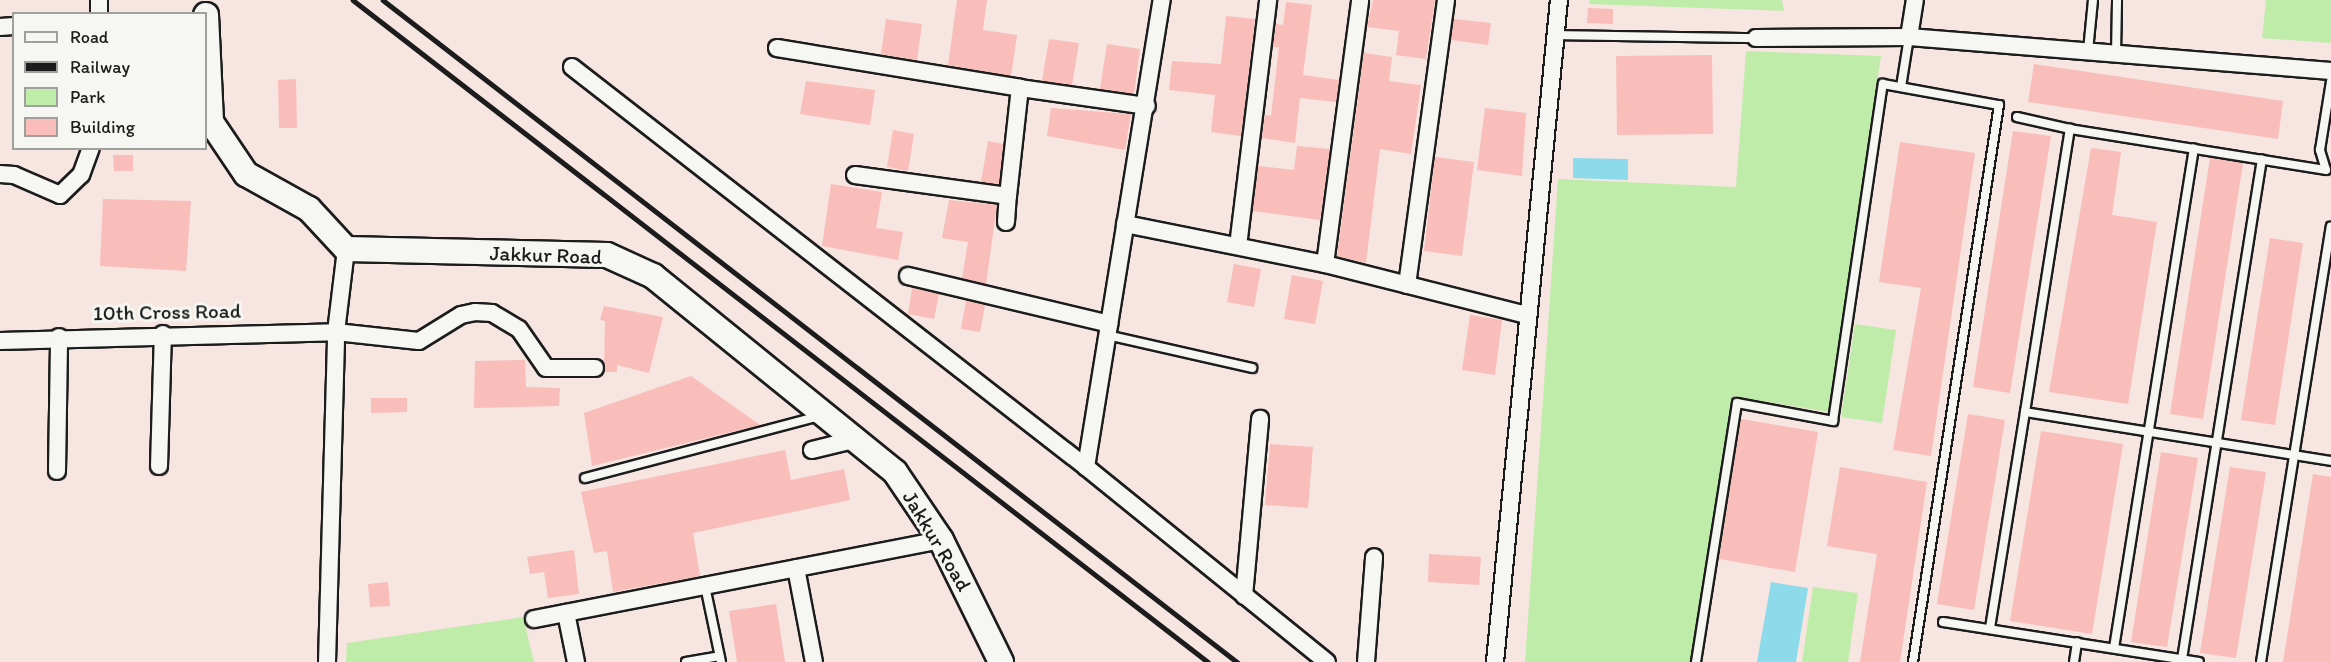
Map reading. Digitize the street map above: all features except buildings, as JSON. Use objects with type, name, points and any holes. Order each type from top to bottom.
[{"type":"street","points":[[190,0],[203,12]]},
{"type":"street","points":[[1086,467],[1125,224],[1147,106],[1162,0]]},
{"type":"street","points":[[1238,246],[1268,0]]},
{"type":"street","points":[[1325,264],[1359,0]]},
{"type":"street","points":[[1407,285],[1446,0]]},
{"type":"street","points":[[1495,662],[1526,315],[1559,0]]},
{"type":"street","points":[[1909,38],[1915,0]]},
{"type":"street","points":[[1756,38],[1909,38],[2331,71]]},
{"type":"street","points":[[777,48],[1020,88],[1147,106]]},
{"type":"street","points":[[572,67],[1086,467],[1327,662]]},
{"type":"street","points":[[207,86],[208,122],[246,174],[309,209],[346,249],[336,332],[327,662]]},
{"type":"street","points":[[1006,222],[1020,88]]},
{"type":"street","points":[[0,174],[14,175],[60,195],[81,175],[90,150]]},
{"type":"street","points":[[855,175],[1008,196]]},
{"type":"street","points":[[1125,224],[1325,264],[1526,315]]},
{"type":"street","name":"Jakkur Road","points":[[346,249],[607,255],[653,276],[895,472],[941,540],[1001,662]]},
{"type":"street","points":[[908,276],[1108,329]]},
{"type":"street","name":"10th Cross Road","points":[[0,341],[163,334],[336,332],[419,341],[461,315],[492,313],[519,329],[546,368],[595,369]]},
{"type":"street","points":[[159,466],[163,334]]},
{"type":"street","points":[[57,471],[59,338]]},
{"type":"street","points":[[1245,596],[1260,419]]},
{"type":"street","points":[[812,450],[857,439]]},
{"type":"street","points":[[534,619],[941,540]]},
{"type":"street","points":[[1366,662],[1374,557]]},
{"type":"street","points":[[796,568],[814,662]]},
{"type":"street","points":[[566,613],[576,662]]},
{"type":"lane","points":[[2088,51],[2093,0]]},
{"type":"lane","points":[[2116,54],[2117,0]]},
{"type":"lane","points":[[1555,35],[1756,38]]},
{"type":"lane","points":[[1901,87],[1909,38]]},
{"type":"lane","points":[[2328,167],[2320,150],[2331,81]]},
{"type":"lane","points":[[1696,662],[1737,403],[1833,421],[1883,84],[1999,105],[1913,662]]},
{"type":"lane","points":[[2017,117],[2070,129],[2328,167]]},
{"type":"lane","points":[[1990,628],[2070,129]]},
{"type":"lane","points":[[2114,648],[2193,148]]},
{"type":"lane","points":[[2182,659],[2262,159]]},
{"type":"lane","points":[[2261,662],[2331,227]]},
{"type":"lane","points":[[1108,329],[1252,368]]},
{"type":"lane","points":[[2025,412],[2331,460]]},
{"type":"lane","points":[[585,478],[827,415]]},
{"type":"lane","points":[[686,662],[720,659],[705,586]]},
{"type":"lane","points":[[1943,622],[2199,662]]},
{"type":"lane","points":[[2074,662],[2077,642]]},
{"type":"green space","points":[[1590,0],[1782,0],[1784,11],[1589,4]]},
{"type":"green space","points":[[2266,0],[2331,0],[2331,43],[2262,38]]},
{"type":"green space","points":[[1746,51],[1881,56],[1829,412],[1732,396],[1691,662],[1525,662],[1558,179],[1736,187]]},
{"type":"green space","points":[[1855,324],[1896,330],[1882,423],[1841,417]]},
{"type":"green space","points":[[1813,587],[1858,593],[1848,662],[1802,662]]},
{"type":"green space","points":[[523,617],[534,662],[346,662],[347,643]]},
{"type":"water","points":[[1573,158],[1628,159],[1628,180],[1573,178]]},
{"type":"water","points":[[1771,582],[1808,588],[1796,662],[1757,662]]},
{"type":"railway","points":[[353,0],[1208,662]]},
{"type":"railway","points":[[383,0],[1237,662]]}]
